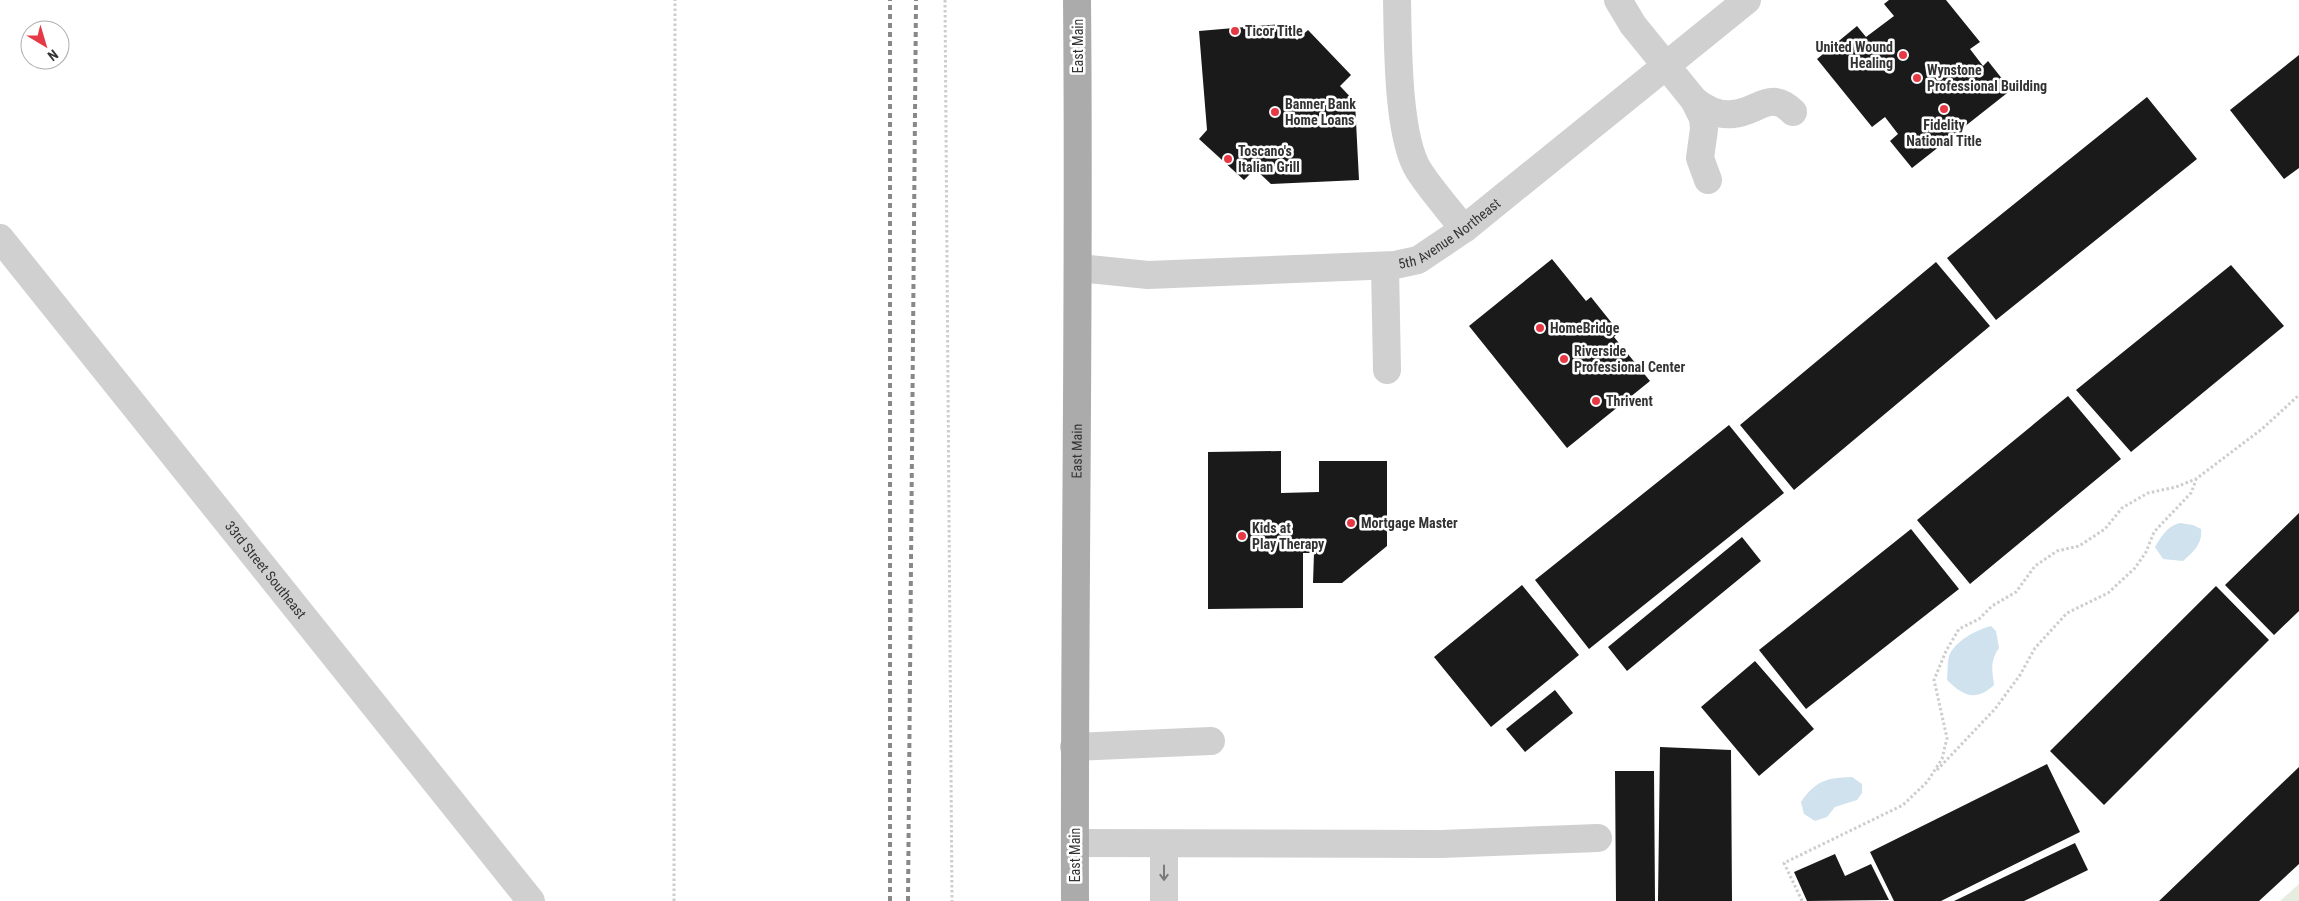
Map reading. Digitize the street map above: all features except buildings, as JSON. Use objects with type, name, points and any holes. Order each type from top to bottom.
[{"type":"main road","name":"East Main","points":[[1075,901],[1074,748],[1079,268],[1077,0]]},
{"type":"street","points":[[1397,0],[1398,44],[1408,147],[1418,170],[1464,229]]},
{"type":"street","points":[[1618,0],[1633,25],[1694,100],[1703,118],[1704,129],[1700,158],[1708,180]]},
{"type":"street","name":"5th Avenue Northeast","points":[[1079,268],[1148,275],[1385,266],[1405,264],[1418,260],[1446,243],[1464,229],[1748,0]]},
{"type":"street","points":[[1694,100],[1709,111],[1724,114],[1742,113],[1764,103],[1775,101],[1784,103],[1793,112]]},
{"type":"street","name":"33rd Street Southeast","points":[[0,238],[531,901]]},
{"type":"street","points":[[1385,266],[1387,370]]},
{"type":"street","points":[[1074,748],[1211,741]]},
{"type":"street","points":[[1075,844],[1441,844],[1598,838]]},
{"type":"street","points":[[1164,844],[1164,901]]},
{"type":"path","points":[[674,901],[675,0]]},
{"type":"path","points":[[945,0],[952,901]]},
{"type":"path","points":[[1932,775],[1942,759],[1948,738],[1934,680],[1946,651],[1960,629],[1979,619],[1992,606],[2016,592],[2036,566],[2057,551],[2079,546],[2105,529],[2122,508],[2148,493],[2176,487],[2196,480],[2262,429],[2299,395]]},
{"type":"path","points":[[1802,901],[1784,863],[1903,805],[1995,709],[2020,676],[2036,648],[2068,613],[2108,594],[2135,568],[2146,552],[2154,532],[2191,493],[2196,480]]},
{"type":"shaded area","points":[[2299,884],[2299,901],[2280,901]]},
{"type":"water","points":[[2180,523],[2193,525],[2201,529],[2199,543],[2194,551],[2183,561],[2163,559],[2155,547],[2168,529]]},
{"type":"water","points":[[1991,626],[1996,631],[1999,648],[1993,661],[1994,685],[1981,694],[1970,695],[1964,693],[1947,680],[1949,656],[1961,641],[1979,630]]},
{"type":"water","points":[[1852,777],[1862,784],[1862,793],[1857,800],[1835,807],[1827,817],[1815,821],[1804,814],[1801,802],[1817,785],[1836,778]]},
{"type":"railway","points":[[890,0],[890,901]]},
{"type":"railway","points":[[908,901],[916,0]]},
{"type":"place","name":"Ticor Title","points":[[1235,31]]},
{"type":"place","name":"United Wound Healing","points":[[1903,55]]},
{"type":"place","name":"Wynstone Professional Building","points":[[1917,78]]},
{"type":"place","name":"Fidelity National Title","points":[[1944,109]]},
{"type":"place","name":"Banner Bank Home Loans","points":[[1275,112]]},
{"type":"place","name":"Toscano's Italian Grill","points":[[1228,159]]},
{"type":"place","name":"HomeBridge","points":[[1540,328]]},
{"type":"place","name":"Riverside Professional Center","points":[[1564,359]]},
{"type":"place","name":"Thrivent","points":[[1596,401]]},
{"type":"place","name":"Mortgage Master","points":[[1351,523]]},
{"type":"place","name":"Kids at Play Therapy","points":[[1242,536]]}]
